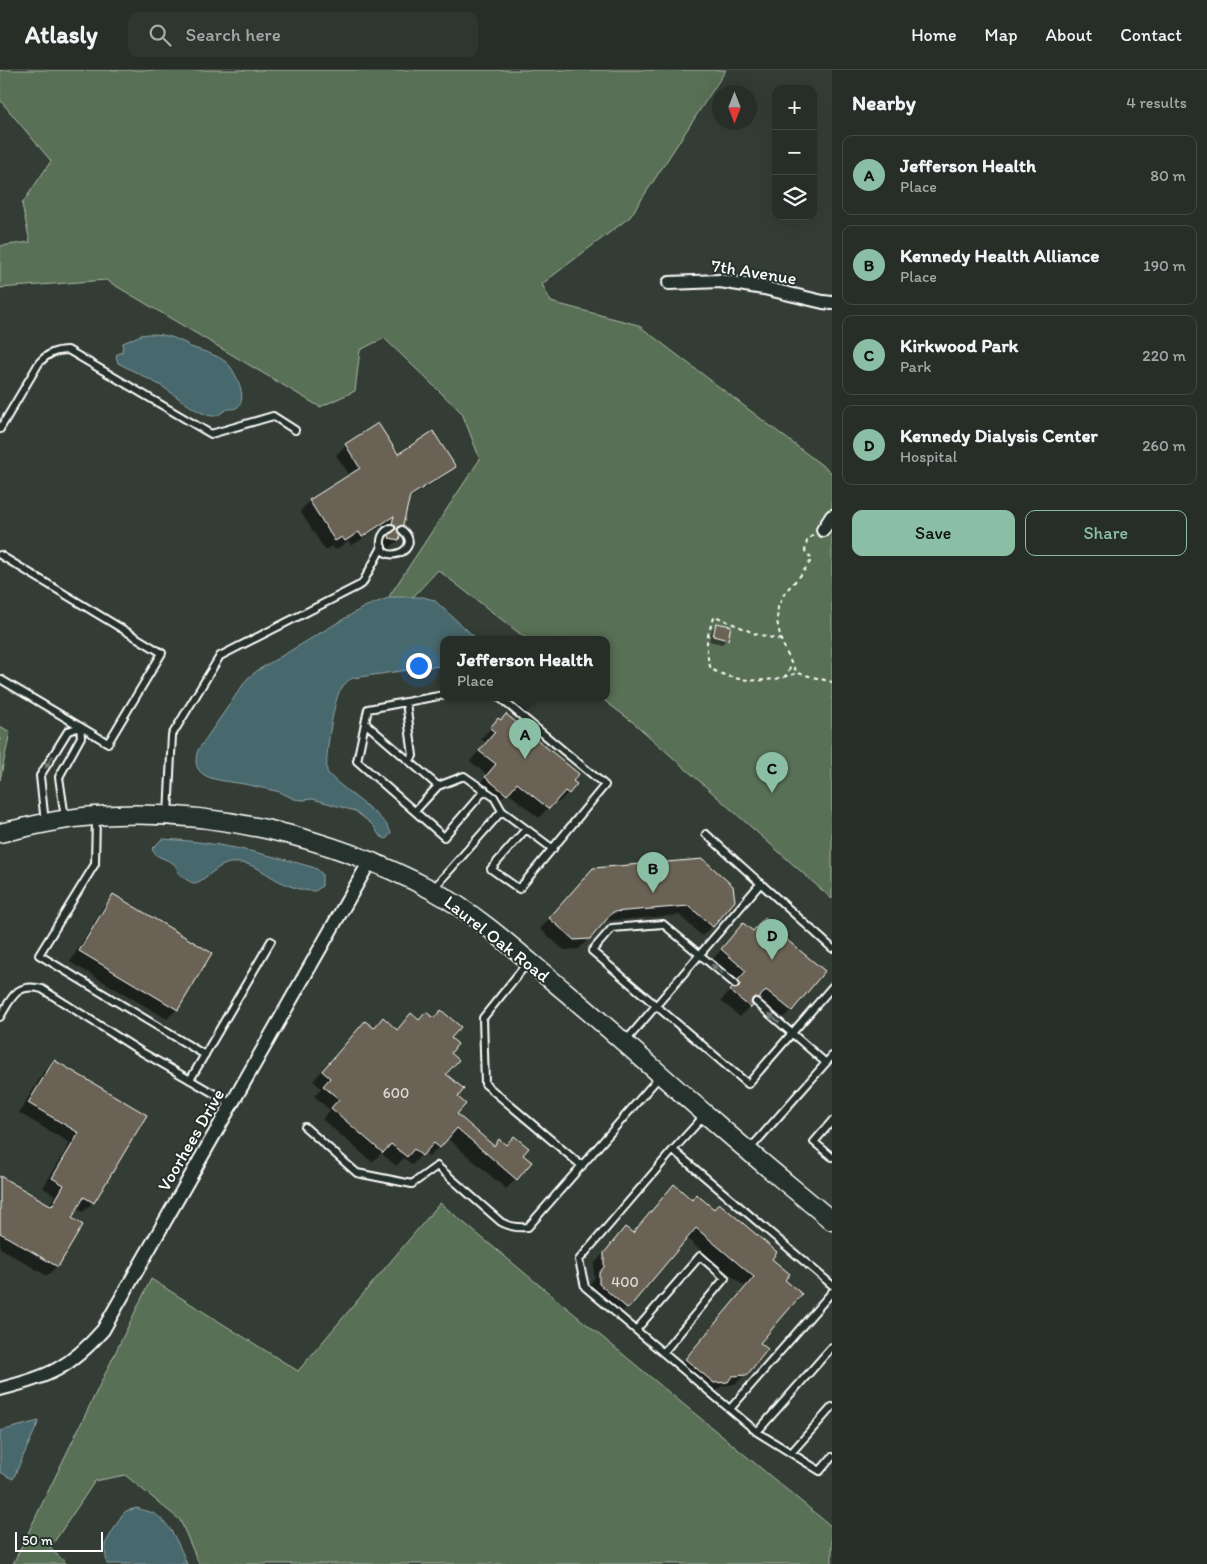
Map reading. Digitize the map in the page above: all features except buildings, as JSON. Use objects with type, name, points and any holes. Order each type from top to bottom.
[{"type":"street","name":"7th Avenue","points":[[669,283],[720,281],[764,288],[832,303]]},
{"type":"street","points":[[823,530],[832,516]]},
{"type":"street","name":"Laurel Oak Road","points":[[0,833],[65,819],[128,815],[168,816],[253,826],[302,838],[370,861],[432,890],[482,922],[832,1221]]},
{"type":"street","name":"Voorhees Drive","points":[[0,1389],[26,1383],[69,1363],[103,1330],[370,861]]},
{"type":"lane","points":[[0,429],[44,357],[59,350],[68,350],[211,434],[272,416],[295,430]]},
{"type":"lane","points":[[168,816],[172,735],[220,656],[362,584],[382,548],[382,535],[391,528]]},
{"type":"lane","points":[[382,548],[392,555],[404,551],[408,545],[408,538],[402,530]]},
{"type":"lane","points":[[0,555],[162,653],[108,743],[0,679]]},
{"type":"lane","points":[[440,696],[368,709],[357,761],[444,836],[485,790]]},
{"type":"lane","points":[[504,701],[605,785],[519,889],[491,869],[526,829]]},
{"type":"lane","points":[[406,702],[413,756],[409,761]]},
{"type":"lane","points":[[364,723],[438,786]]},
{"type":"lane","points":[[65,819],[59,777],[81,737],[80,727]]},
{"type":"lane","points":[[45,824],[40,776],[68,731],[80,727]]},
{"type":"lane","points":[[415,811],[438,786],[464,776],[494,797],[502,811],[552,848]]},
{"type":"lane","points":[[432,890],[502,811]]},
{"type":"lane","points":[[96,816],[95,864],[39,956],[205,1055]]},
{"type":"lane","points":[[706,834],[832,948]]},
{"type":"lane","points":[[624,1042],[761,883]]},
{"type":"lane","points":[[735,984],[663,924],[612,928],[592,951],[748,1084],[832,987]]},
{"type":"lane","points":[[190,1080],[271,941]]},
{"type":"lane","points":[[529,962],[483,1018],[485,1084],[582,1166]]},
{"type":"lane","points":[[0,1018],[14,993],[27,988],[42,989],[140,1051],[232,1104]]},
{"type":"lane","points":[[756,1002],[826,1063]]},
{"type":"lane","points":[[748,1151],[832,1056]]},
{"type":"lane","points":[[305,1127],[357,1173],[412,1184],[437,1166],[501,1222],[519,1228],[528,1227],[661,1075]]},
{"type":"lane","points":[[705,1114],[579,1260],[584,1287],[758,1432],[820,1471],[832,1457]]},
{"type":"lane","points":[[832,1122],[814,1142],[832,1157]]},
{"type":"lane","points":[[673,1150],[832,1285]]},
{"type":"lane","points":[[636,1330],[700,1256],[725,1278],[663,1353]]},
{"type":"lane","points":[[730,1409],[832,1292]]},
{"type":"lane","points":[[758,1432],[832,1347]]},
{"type":"lane","points":[[791,1453],[832,1407]]},
{"type":"path","points":[[798,673],[792,665],[781,640],[777,621],[778,607],[785,592],[812,560],[804,551],[807,541],[823,530]]},
{"type":"path","points":[[781,640],[756,634],[715,616],[709,629],[707,657],[711,669],[723,675],[742,680],[784,678],[798,673],[832,682]]},
{"type":"path","points":[[784,678],[792,665]]},
{"type":"green space","points":[[0,70],[726,70],[716,85],[712,85],[712,91],[630,217],[542,284],[551,302],[638,325],[832,473],[832,899],[634,723],[605,701],[610,701],[610,636],[523,636],[438,570],[413,597],[388,598],[480,459],[462,413],[384,338],[360,350],[355,391],[320,407],[106,280],[0,288],[0,246],[30,242],[22,204],[51,161],[0,100]]},
{"type":"green space","points":[[0,726],[10,732],[0,780]]},
{"type":"green space","points":[[440,1203],[832,1527],[832,1564],[199,1564],[180,1520],[125,1475],[95,1481],[50,1548],[67,1564],[13,1564],[151,1279],[298,1371]]},
{"type":"water","points":[[148,334],[173,338],[188,346],[214,355],[227,363],[240,386],[242,399],[240,404],[217,415],[207,415],[163,387],[118,363],[116,357],[117,354],[122,352],[123,343]]},
{"type":"water","points":[[391,597],[423,597],[434,600],[474,636],[440,636],[440,666],[353,678],[339,692],[330,731],[327,772],[388,826],[391,833],[385,839],[379,835],[373,825],[355,811],[313,799],[294,799],[280,792],[214,779],[201,772],[197,767],[196,760],[198,750],[247,679],[258,670],[364,607]]},
{"type":"water","points":[[162,839],[238,848],[312,867],[322,874],[322,886],[315,891],[297,888],[279,881],[251,865],[235,863],[228,863],[197,883],[194,883],[185,879],[178,873],[174,864],[158,856],[152,849]]},
{"type":"water","points":[[39,1421],[13,1479],[0,1472],[0,1431]]},
{"type":"water","points":[[137,1508],[154,1513],[164,1522],[176,1539],[187,1564],[107,1564],[105,1544],[122,1515],[126,1511]]},
{"type":"place","name":"Jefferson Health","points":[[525,759]]},
{"type":"place","name":"Kirkwood Park","points":[[772,793]]},
{"type":"place","name":"Kennedy Health Alliance","points":[[653,893]]},
{"type":"place","name":"Kennedy Dialysis Center","points":[[772,960]]}]
